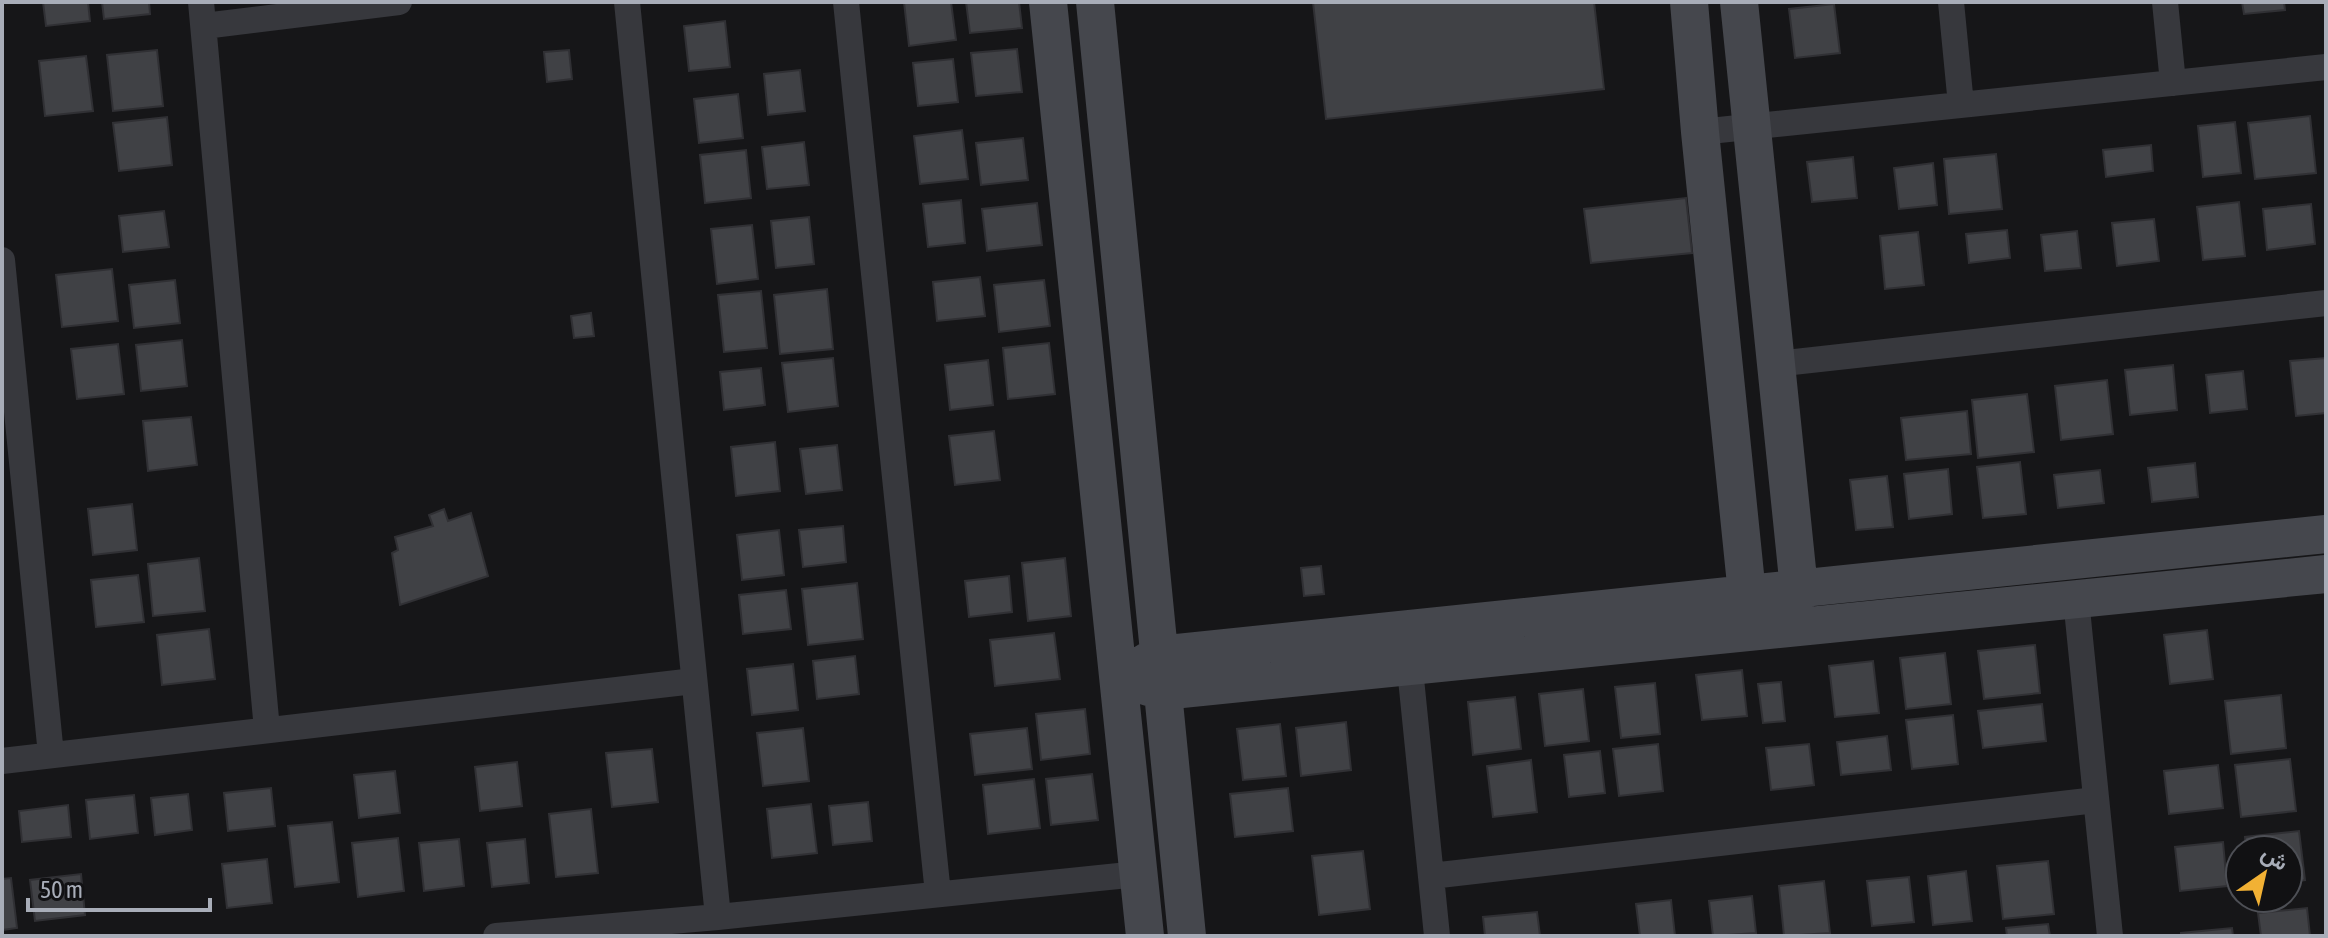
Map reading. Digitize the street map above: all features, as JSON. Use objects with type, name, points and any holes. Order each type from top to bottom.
[{"type":"street","points":[[267,730],[202,14],[399,2]]},
{"type":"street","points":[[627,2],[718,917]]},
{"type":"street","points":[[846,2],[938,894]]},
{"type":"street","points":[[1048,2],[1145,936]]},
{"type":"street","points":[[1095,2],[1187,936]]},
{"type":"street","points":[[1689,2],[1747,594],[1788,628]]},
{"type":"street","points":[[1739,2],[1799,589],[1788,628]]},
{"type":"street","points":[[1951,2],[1961,105]]},
{"type":"street","points":[[2165,2],[2173,83]]},
{"type":"street","points":[[1700,132],[2326,67]]},
{"type":"street","points":[[2,260],[51,755]]},
{"type":"street","points":[[1776,364],[2326,303]]},
{"type":"street","points":[[1120,678],[1406,629],[2326,534]]},
{"type":"street","points":[[1160,673],[1410,667],[2326,574]]},
{"type":"street","points":[[2076,599],[2110,936]]},
{"type":"street","points":[[1406,629],[1437,936]]},
{"type":"street","points":[[2,761],[694,681]]},
{"type":"street","points":[[1431,876],[2096,800]]},
{"type":"street","points":[[498,936],[1138,874]]},
{"type":"building","points":[[43,2],[88,2],[90,21],[46,26]]},
{"type":"building","points":[[102,2],[149,2],[150,14],[104,19]]},
{"type":"building","points":[[904,2],[951,2],[956,40],[909,46]]},
{"type":"building","points":[[966,2],[1019,2],[1022,28],[970,33]]},
{"type":"building","points":[[1313,2],[1594,2],[1604,89],[1326,119]]},
{"type":"building","points":[[2242,2],[2284,2],[2285,10],[2244,14]]},
{"type":"building","points":[[1834,4],[1840,53],[1795,58],[1789,9]]},
{"type":"building","points":[[725,21],[730,67],[689,71],[684,26]]},
{"type":"building","points":[[1017,49],[1022,92],[976,96],[971,53]]},
{"type":"building","points":[[157,50],[163,106],[113,111],[107,55]]},
{"type":"building","points":[[569,50],[572,79],[547,82],[544,52]]},
{"type":"building","points":[[86,56],[93,111],[45,116],[39,61]]},
{"type":"building","points":[[953,59],[958,102],[918,106],[913,63]]},
{"type":"building","points":[[800,70],[805,111],[768,115],[764,74]]},
{"type":"building","points":[[738,94],[743,138],[699,143],[694,99]]},
{"type":"building","points":[[2310,116],[2316,173],[2255,179],[2248,123]]},
{"type":"building","points":[[167,117],[172,165],[119,171],[113,123]]},
{"type":"building","points":[[2235,122],[2241,173],[2203,177],[2198,126]]},
{"type":"building","points":[[962,130],[968,179],[920,184],[914,136]]},
{"type":"building","points":[[1023,138],[1028,180],[981,185],[976,143]]},
{"type":"building","points":[[804,142],[809,185],[767,189],[762,147]]},
{"type":"building","points":[[2151,145],[2153,171],[2106,177],[2103,150]]},
{"type":"building","points":[[746,150],[751,198],[705,203],[700,155]]},
{"type":"building","points":[[1996,154],[2002,209],[1949,214],[1944,159]]},
{"type":"building","points":[[1853,157],[1857,198],[1812,202],[1807,162]]},
{"type":"building","points":[[1933,163],[1937,205],[1899,209],[1894,168]]},
{"type":"building","points":[[1686,198],[1692,253],[1591,263],[1584,209]]},
{"type":"building","points":[[961,200],[965,243],[928,247],[923,204]]},
{"type":"building","points":[[2239,202],[2245,256],[2203,260],[2197,207]]},
{"type":"building","points":[[1037,203],[1042,245],[987,251],[982,209]]},
{"type":"building","points":[[2311,204],[2315,244],[2267,250],[2263,209]]},
{"type":"building","points":[[164,211],[169,247],[123,252],[119,216]]},
{"type":"building","points":[[809,217],[814,264],[776,268],[771,221]]},
{"type":"building","points":[[2154,219],[2159,261],[2117,266],[2112,223]]},
{"type":"building","points":[[752,225],[758,279],[717,284],[711,229]]},
{"type":"building","points":[[2007,230],[2010,258],[1969,263],[1966,234]]},
{"type":"building","points":[[2077,231],[2081,268],[2045,271],[2041,235]]},
{"type":"building","points":[[1918,232],[1924,285],[1885,289],[1880,236]]},
{"type":"building","points":[[112,269],[118,321],[62,327],[56,275]]},
{"type":"building","points":[[980,277],[985,316],[937,321],[933,282]]},
{"type":"building","points":[[175,280],[180,323],[134,328],[129,285]]},
{"type":"building","points":[[1044,280],[1050,326],[999,332],[994,285]]},
{"type":"building","points":[[827,289],[833,349],[780,354],[774,295]]},
{"type":"building","points":[[761,291],[767,348],[724,352],[718,295]]},
{"type":"building","points":[[591,313],[594,336],[574,338],[571,316]]},
{"type":"building","points":[[182,340],[187,386],[141,391],[136,345]]},
{"type":"building","points":[[1049,343],[1055,394],[1008,399],[1003,348]]},
{"type":"building","points":[[118,344],[124,394],[77,399],[71,349]]},
{"type":"building","points":[[833,358],[838,406],[788,412],[782,363]]},
{"type":"building","points":[[2326,358],[2326,413],[2296,416],[2290,361]]},
{"type":"building","points":[[988,360],[993,405],[950,410],[945,365]]},
{"type":"building","points":[[2173,365],[2177,410],[2130,415],[2125,370]]},
{"type":"building","points":[[761,368],[765,405],[724,410],[720,372]]},
{"type":"building","points":[[2243,371],[2247,409],[2210,413],[2206,375]]},
{"type":"building","points":[[2107,380],[2113,434],[2061,440],[2055,386]]},
{"type":"building","points":[[2027,394],[2034,452],[1978,458],[1972,400]]},
{"type":"building","points":[[1967,411],[1971,454],[1906,460],[1901,418]]},
{"type":"building","points":[[191,417],[197,465],[148,471],[143,421]]},
{"type":"building","points":[[994,431],[1000,480],[955,485],[949,436]]},
{"type":"building","points":[[775,442],[780,491],[736,496],[731,447]]},
{"type":"building","points":[[837,445],[842,490],[806,494],[800,449]]},
{"type":"building","points":[[2020,462],[2026,514],[1983,518],[1977,467]]},
{"type":"building","points":[[2195,463],[2198,497],[2152,502],[2148,468]]},
{"type":"building","points":[[1948,469],[1952,514],[1909,519],[1904,474]]},
{"type":"building","points":[[2100,470],[2104,503],[2058,508],[2054,475]]},
{"type":"building","points":[[1887,476],[1893,527],[1856,530],[1850,480]]},
{"type":"building","points":[[132,504],[137,550],[93,555],[88,509]]},
{"type":"building","points":[[444,509],[448,521],[471,513],[488,576],[400,605],[392,553],[398,550],[395,537],[433,526],[429,515]]},
{"type":"building","points":[[843,526],[846,562],[803,567],[799,530]]},
{"type":"building","points":[[779,530],[784,575],[742,580],[737,535]]},
{"type":"building","points":[[199,558],[205,611],[153,616],[148,564]]},
{"type":"building","points":[[1065,558],[1071,616],[1028,621],[1022,563]]},
{"type":"building","points":[[1321,566],[1324,594],[1304,596],[1301,568]]},
{"type":"building","points":[[138,575],[144,622],[96,627],[91,580]]},
{"type":"building","points":[[1009,576],[1012,612],[969,617],[965,581]]},
{"type":"building","points":[[857,583],[863,639],[808,645],[802,589]]},
{"type":"building","points":[[786,590],[791,629],[743,634],[739,595]]},
{"type":"building","points":[[209,629],[215,679],[162,685],[157,635]]},
{"type":"building","points":[[2207,630],[2213,679],[2170,684],[2164,635]]},
{"type":"building","points":[[1054,633],[1060,679],[995,686],[990,640]]},
{"type":"building","points":[[2035,645],[2040,693],[1984,699],[1978,651]]},
{"type":"building","points":[[1945,653],[1951,704],[1906,709],[1900,658]]},
{"type":"building","points":[[855,656],[859,694],[817,699],[813,661]]},
{"type":"building","points":[[1873,661],[1879,713],[1835,717],[1829,666]]},
{"type":"building","points":[[793,664],[798,710],[752,715],[747,669]]},
{"type":"building","points":[[1742,670],[1747,716],[1702,720],[1696,675]]},
{"type":"building","points":[[1781,682],[1785,721],[1763,723],[1758,684]]},
{"type":"building","points":[[1655,683],[1660,734],[1621,738],[1615,687]]},
{"type":"building","points":[[1583,689],[1589,741],[1545,746],[1539,694]]},
{"type":"building","points":[[2281,695],[2286,748],[2231,754],[2225,701]]},
{"type":"building","points":[[1515,697],[1521,749],[1473,755],[1468,702]]},
{"type":"building","points":[[2042,704],[2046,741],[1983,748],[1978,711]]},
{"type":"building","points":[[1085,709],[1090,754],[1041,760],[1036,714]]},
{"type":"building","points":[[1953,715],[1958,764],[1912,769],[1906,720]]},
{"type":"building","points":[[1346,722],[1351,770],[1301,776],[1296,728]]},
{"type":"building","points":[[1280,724],[1286,776],[1243,780],[1237,729]]},
{"type":"building","points":[[803,728],[809,781],[763,786],[757,733]]},
{"type":"building","points":[[1027,728],[1032,769],[975,775],[970,734]]},
{"type":"building","points":[[1887,736],[1891,770],[1841,775],[1837,742]]},
{"type":"building","points":[[1658,744],[1663,791],[1619,796],[1613,749]]},
{"type":"building","points":[[1809,744],[1814,785],[1771,790],[1766,748]]},
{"type":"building","points":[[652,749],[658,802],[612,807],[606,753]]},
{"type":"building","points":[[1600,751],[1605,793],[1569,797],[1564,755]]},
{"type":"building","points":[[2290,759],[2296,811],[2241,817],[2235,765]]},
{"type":"building","points":[[1531,760],[1537,812],[1493,817],[1487,766]]},
{"type":"building","points":[[517,762],[522,806],[480,811],[475,767]]},
{"type":"building","points":[[2218,765],[2223,808],[2169,814],[2164,771]]},
{"type":"building","points":[[395,771],[400,813],[359,818],[354,775]]},
{"type":"building","points":[[1092,774],[1098,820],[1051,825],[1046,779]]},
{"type":"building","points":[[1034,779],[1040,828],[988,834],[983,785]]},
{"type":"building","points":[[271,788],[275,826],[228,831],[224,793]]},
{"type":"building","points":[[1288,788],[1293,831],[1235,837],[1230,794]]},
{"type":"building","points":[[188,794],[192,830],[155,835],[151,798]]},
{"type":"building","points":[[134,795],[138,833],[90,839],[86,800]]},
{"type":"building","points":[[868,802],[872,841],[833,845],[829,806]]},
{"type":"building","points":[[811,804],[817,853],[772,858],[767,809]]},
{"type":"building","points":[[68,805],[71,837],[22,842],[19,811]]},
{"type":"building","points":[[591,809],[598,873],[556,877],[549,814]]},
{"type":"building","points":[[332,822],[339,882],[295,887],[288,826]]},
{"type":"building","points":[[2299,831],[2299,834],[2272,834]]},
{"type":"building","points":[[398,838],[404,891],[358,897],[352,843]]},
{"type":"building","points":[[459,839],[464,886],[424,891],[419,843]]},
{"type":"building","points":[[525,839],[529,883],[492,887],[487,843]]},
{"type":"building","points":[[2223,842],[2224,886],[2180,891],[2175,847]]},
{"type":"building","points":[[1363,851],[1370,909],[1319,915],[1312,856]]},
{"type":"building","points":[[267,859],[272,903],[227,908],[222,864]]},
{"type":"building","points":[[2048,861],[2054,914],[2003,919],[1997,866]]},
{"type":"building","points":[[1966,871],[1972,921],[1933,925],[1928,876]]},
{"type":"building","points":[[81,874],[85,915],[35,921],[30,880]]},
{"type":"building","points":[[1909,877],[1914,922],[1872,926],[1867,881]]},
{"type":"building","points":[[11,878],[17,928],[2,930],[2,879]]},
{"type":"building","points":[[1824,881],[1830,933],[1784,936],[1779,886]]},
{"type":"building","points":[[1752,896],[1756,933],[1713,936],[1709,901]]},
{"type":"building","points":[[1671,900],[1675,936],[1640,936],[1636,904]]},
{"type":"building","points":[[2304,908],[2307,908],[2310,936],[2261,936],[2258,914],[2304,914]]},
{"type":"building","points":[[1537,912],[1540,936],[1485,936],[1483,917]]},
{"type":"building","points":[[2048,924],[2050,936],[2007,936],[2006,928]]},
{"type":"building","points":[[2232,928],[2233,936],[2181,936],[2181,933]]}]
